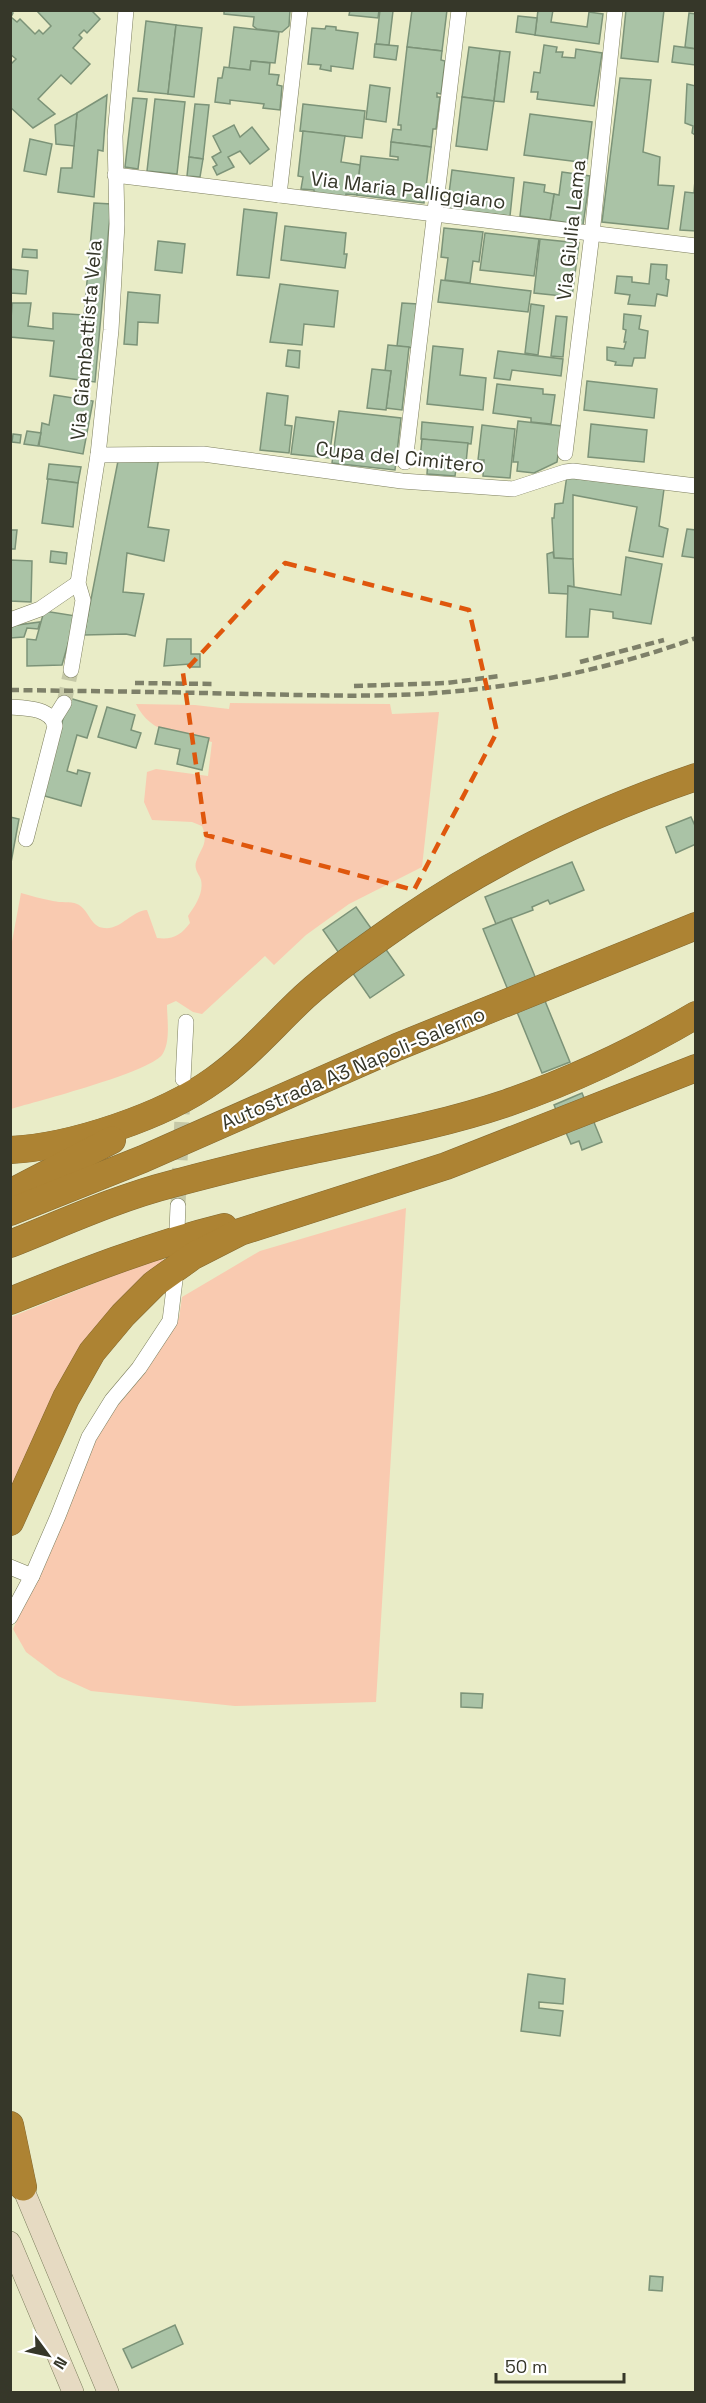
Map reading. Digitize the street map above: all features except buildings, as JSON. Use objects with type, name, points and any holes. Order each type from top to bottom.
[{"type":"highway","points":[[652,792],[696,768]]},
{"type":"highway","points":[[10,1192],[104,1144],[188,1086],[231,1067],[327,976],[407,919],[512,855],[611,808],[696,777]]},
{"type":"highway","name":"Autostrada A3 Napoli-Salerno","points":[[10,1212],[143,1159],[430,1033],[696,926]]},
{"type":"highway","points":[[10,1244],[169,1184],[306,1151],[422,1127],[505,1103],[576,1078],[696,1015]]},
{"type":"highway","points":[[10,1522],[66,1398],[92,1352],[123,1315],[154,1284],[193,1256],[240,1232],[446,1166],[696,1068]]},
{"type":"highway","points":[[10,1150],[31,1149],[94,1134],[154,1112],[188,1086]]},
{"type":"highway","points":[[10,1301],[66,1278],[208,1231],[353,1195]]},
{"type":"highway","points":[[10,2125],[23,2187]]},
{"type":"main road","points":[[10,2159],[108,2392]]},
{"type":"main road","points":[[10,2242],[73,2392]]},
{"type":"street","name":"Via Giambattista Vela","points":[[71,670],[83,600],[78,583],[98,455],[111,330],[117,224],[115,136],[126,10]]},
{"type":"street","points":[[279,195],[300,10]]},
{"type":"street","points":[[405,462],[459,10]]},
{"type":"street","name":"Via Giulia Lama","points":[[565,453],[592,234],[615,10]]},
{"type":"street","name":"Via Maria Palliggiano","points":[[115,175],[434,216],[696,246]]},
{"type":"street","name":"Cupa del Cimitero","points":[[98,455],[203,454],[402,481],[513,489],[573,471],[696,486]]},
{"type":"street","points":[[10,620],[40,609],[78,583]]},
{"type":"street","points":[[26,839],[55,733],[54,719],[64,703]]},
{"type":"street","points":[[10,707],[39,711],[54,719]]},
{"type":"street","points":[[186,1022],[188,1086]]},
{"type":"street","points":[[177,1230],[178,1206]]},
{"type":"street","points":[[10,1617],[32,1576],[89,1437],[112,1400],[139,1368],[170,1320],[175,1280]]},
{"type":"street","points":[[10,1567],[32,1576]]},
{"type":"highlighted area","points":[[285,563],[469,610],[497,732],[414,890],[206,835],[183,673]]},
{"type":"shaded area","points":[[230,703],[390,704],[392,714],[439,712],[422,867],[349,904],[306,935],[274,965],[265,956],[202,1014],[193,1012],[176,1001],[167,1005],[167,1044],[162,1055],[152,1062],[115,1078],[11,1109],[11,947],[21,893],[56,902],[77,904],[99,927],[116,926],[141,911],[147,910],[157,938],[176,936],[183,931],[190,923],[188,916],[201,890],[202,885],[196,870],[196,862],[204,845],[204,832],[202,826],[192,822],[152,820],[144,802],[147,772],[156,769],[208,776],[212,742],[159,728],[142,714],[136,704],[195,705],[229,709]]},
{"type":"shaded area","points":[[406,1208],[376,1702],[235,1706],[91,1691],[58,1676],[26,1652],[13,1629],[62,1525],[97,1431],[140,1378],[179,1318],[182,1297],[260,1251]]},
{"type":"shaded area","points":[[159,1257],[168,1263],[119,1307],[11,1509],[11,1317]]},
{"type":"tunnel","points":[[64,703],[71,670]]},
{"type":"tunnel","points":[[178,1206],[183,1095]]},
{"type":"railway","points":[[10,690],[347,696],[447,692],[510,685],[573,673],[636,658],[696,638]]},
{"type":"railway","points":[[580,662],[664,640]]},
{"type":"railway","points":[[354,686],[447,683],[500,676]]},
{"type":"railway","points":[[135,683],[213,684]]}]
